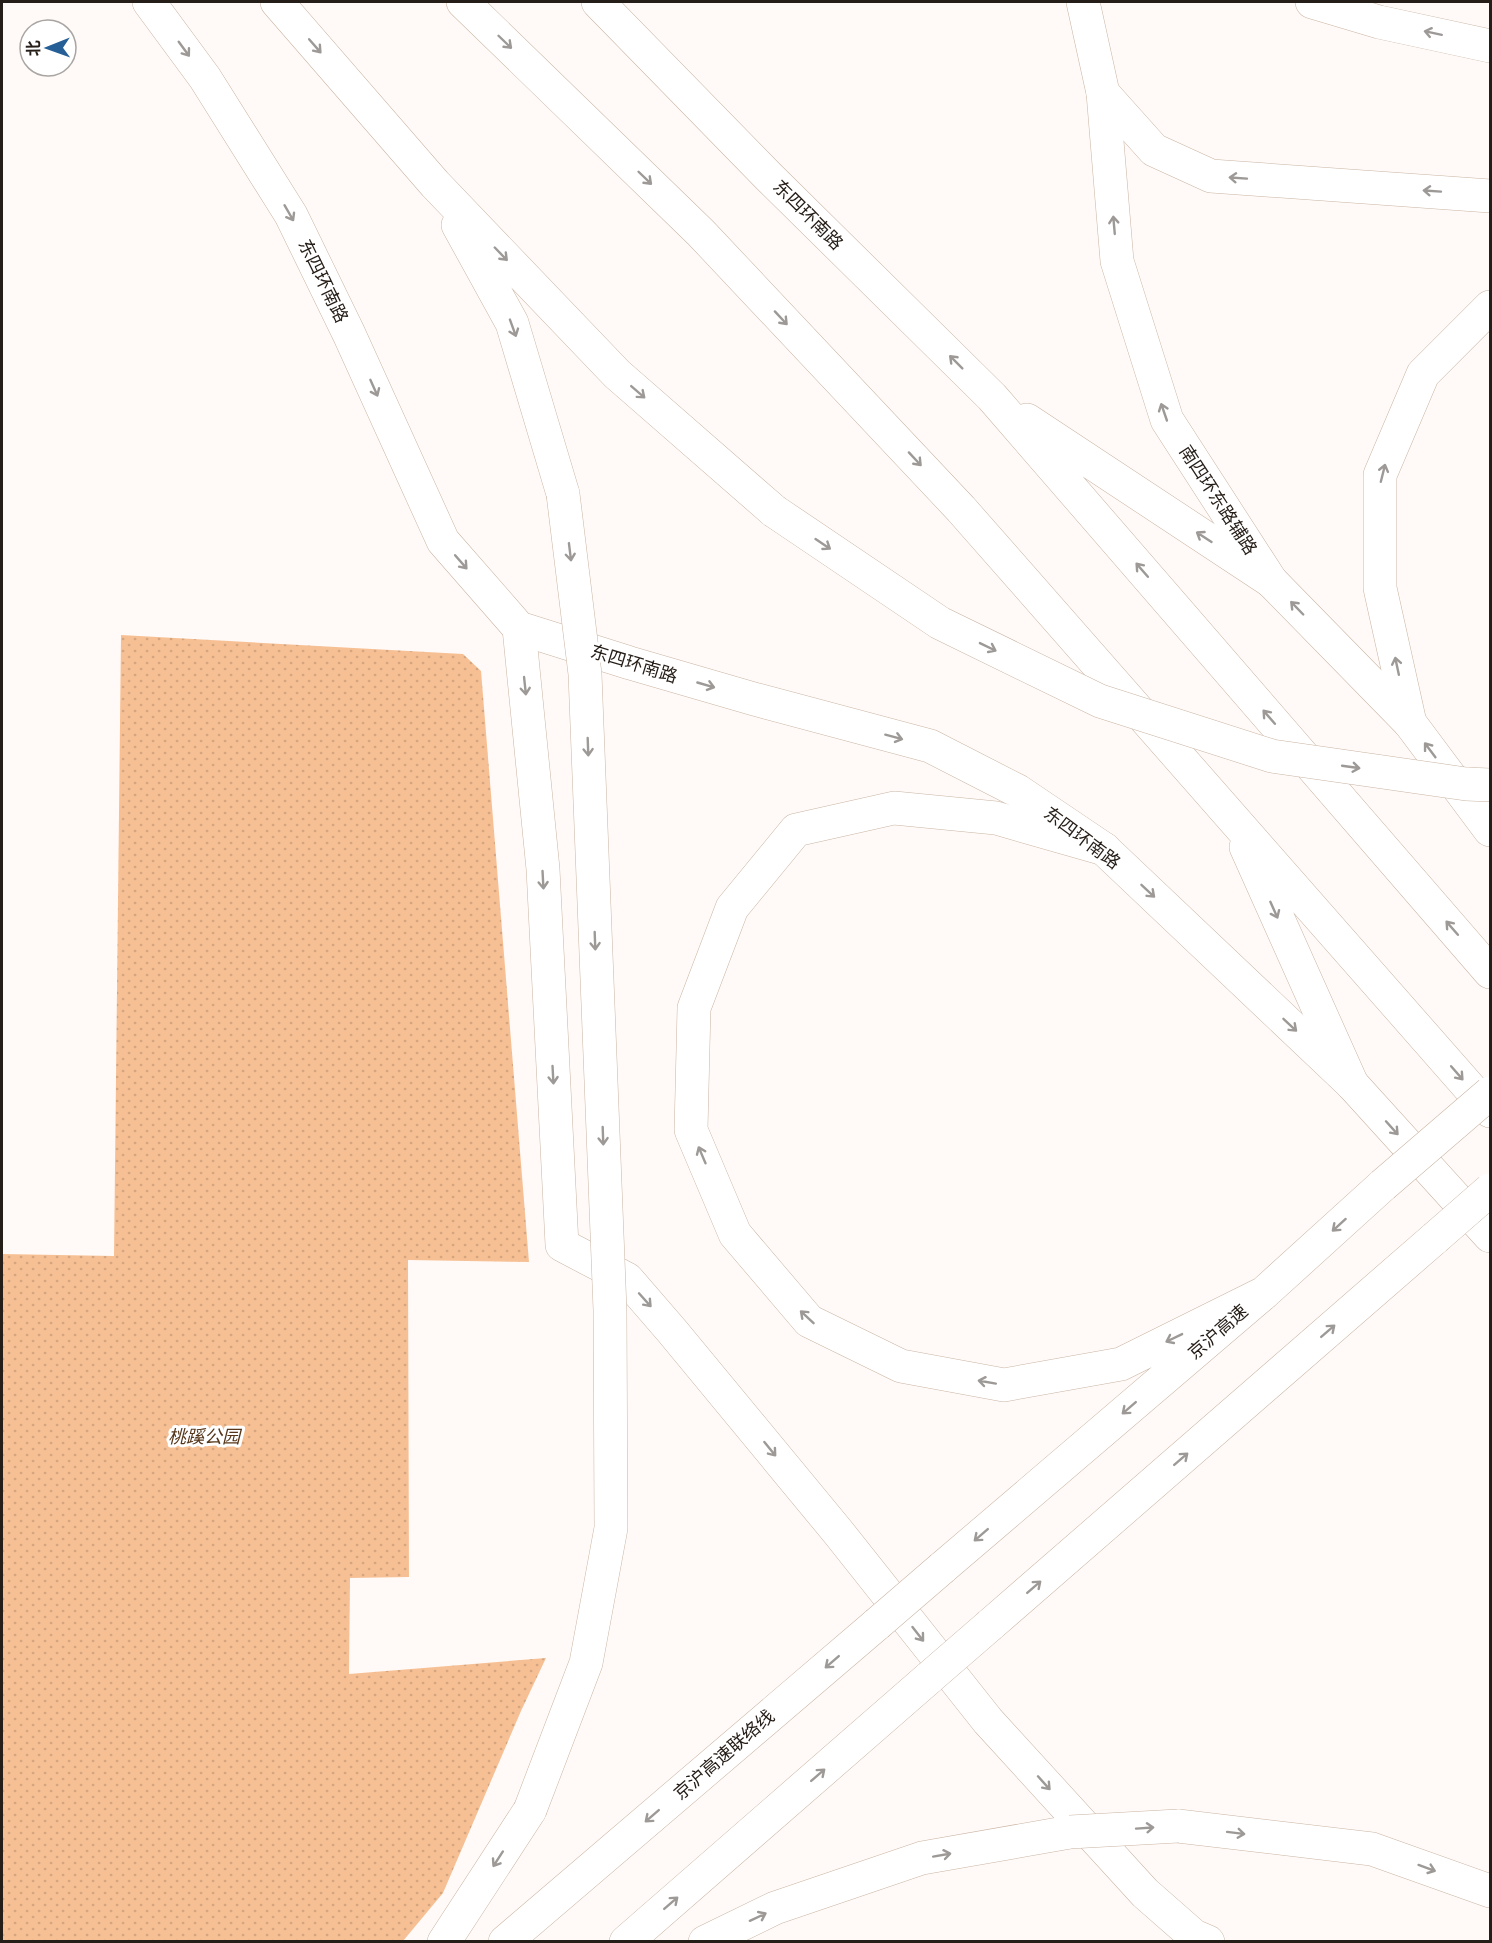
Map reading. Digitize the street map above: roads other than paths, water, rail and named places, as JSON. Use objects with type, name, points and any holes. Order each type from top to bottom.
[{"type":"main road","name":"东四环南路","points":[[149,2],[205,78],[291,215],[349,334],[443,541],[519,628],[754,699],[930,746],[1018,791],[1104,849],[1352,1084]]},
{"type":"main road","points":[[277,2],[435,184],[617,374],[774,511],[940,623],[1100,701],[1272,756],[1466,784],[1491,785]]},
{"type":"main road","points":[[463,2],[701,233],[961,509],[1491,1111]]},
{"type":"main road","name":"东四环南路","points":[[598,2],[768,176],[992,397],[1491,972]]},
{"type":"main road","name":"南四环东路辅路","points":[[1083,2],[1103,93],[1118,261],[1167,420],[1271,581],[1410,723],[1491,830]]},
{"type":"main road","points":[[1312,2],[1379,22],[1491,46]]},
{"type":"main road","name":"南四环东路辅路","points":[[1103,93],[1154,150],[1211,176],[1491,196]]},
{"type":"main road","points":[[435,184],[512,323],[563,494],[585,674],[610,1310],[612,1528],[586,1663],[530,1810],[444,1941]]},
{"type":"main road","points":[[1410,723],[1380,588],[1380,475],[1423,374],[1491,307]]},
{"type":"main road","points":[[992,397],[1271,581]]},
{"type":"main road","points":[[519,628],[543,869],[562,1245],[627,1280],[838,1532],[988,1721],[1145,1893],[1194,1936],[1208,1941]]},
{"type":"main road","points":[[1104,849],[996,818],[894,808],[796,830],[732,908],[694,1008],[691,1130],[735,1234],[809,1321],[901,1366],[1004,1385],[1120,1364],[1264,1293]]},
{"type":"main road","points":[[1233,818],[1352,1084],[1491,1236]]},
{"type":"main road","name":"京沪高速","points":[[942,1568],[1264,1293],[1383,1185],[1491,1093]]},
{"type":"main road","points":[[626,1941],[1491,1190]]},
{"type":"main road","name":"京沪高速联络线","points":[[505,1941],[942,1568]]},
{"type":"main road","points":[[705,1941],[775,1908],[922,1858],[1070,1832],[1178,1826],[1372,1849],[1491,1891]]},
{"type":"park label","name":"桃蹊公园","points":[[204,1437]]}]
